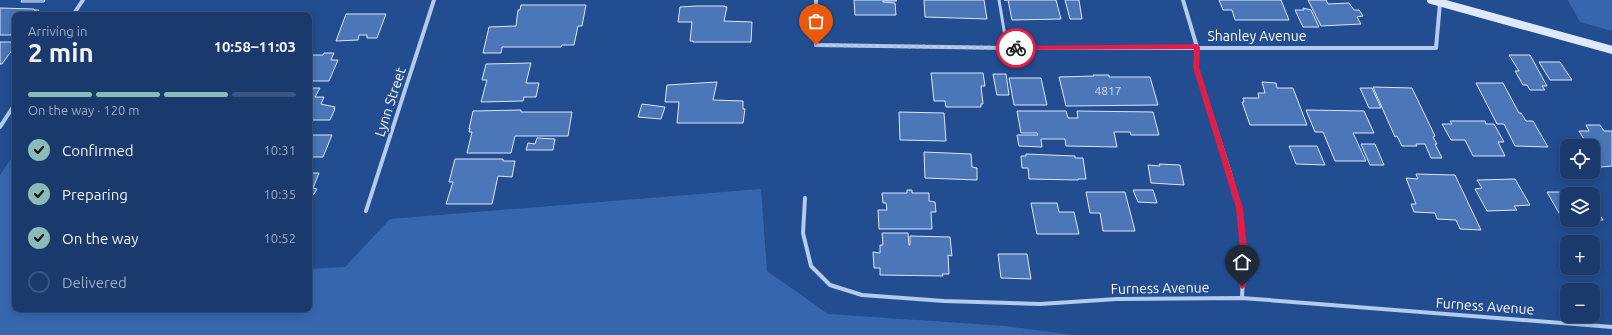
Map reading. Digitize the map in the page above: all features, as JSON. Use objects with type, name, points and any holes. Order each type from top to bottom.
[{"type":"street","points":[[75,12],[83,0]]},
{"type":"street","name":"Lynn Street","points":[[366,211],[434,0]]},
{"type":"street","name":"Shanley Avenue","points":[[816,0],[816,45],[1007,48],[1436,48],[1440,3]]},
{"type":"street","points":[[1183,0],[1197,47],[1196,67],[1239,208],[1244,249],[1242,298]]},
{"type":"street","points":[[1430,0],[1612,50]]},
{"type":"street","points":[[0,128],[12,109]]},
{"type":"street","name":"Furness Avenue","points":[[805,198],[803,233],[811,266],[830,285],[862,295],[944,301],[1040,304],[1117,299],[1242,298],[1612,327]]},
{"type":"lane","points":[[999,0],[1007,48]]},
{"type":"shaded area","points":[[1568,0],[1612,0],[1612,31],[1580,22]]},
{"type":"shaded area","points":[[12,157],[12,312],[312,312],[312,269],[345,267],[390,219],[761,189],[767,271],[828,314],[1005,326],[1074,335],[0,335],[0,175]]},
{"type":"building","points":[[22,0],[45,0],[44,2],[21,2]]},
{"type":"building","points":[[854,0],[896,0],[897,1],[883,2],[895,3],[896,15],[855,15]]},
{"type":"building","points":[[924,0],[984,0],[987,19],[925,17]]},
{"type":"building","points":[[1008,0],[1056,0],[1061,19],[1012,20]]},
{"type":"building","points":[[1065,0],[1079,0],[1082,19],[1070,19]]},
{"type":"building","points":[[1219,0],[1281,0],[1289,20],[1235,20],[1232,10],[1223,10]]},
{"type":"building","points":[[1308,0],[1326,0],[1328,4],[1349,3],[1354,10],[1359,10],[1363,16],[1357,17],[1361,24],[1321,26]]},
{"type":"building","points":[[521,5],[586,5],[582,26],[578,26],[574,45],[562,45],[561,47],[502,47],[501,53],[483,53],[489,27],[516,26],[518,10],[520,10]]},
{"type":"building","points":[[725,6],[727,7],[724,21],[752,22],[751,42],[690,41],[692,22],[678,22],[680,7]]},
{"type":"building","points":[[0,8],[39,10],[37,12],[12,12],[12,35],[0,35]]},
{"type":"building","points":[[1303,8],[1311,10],[1319,27],[1303,27],[1295,10],[1304,10]]},
{"type":"building","points":[[346,14],[386,14],[377,38],[367,38],[367,35],[359,35],[358,40],[336,41]]},
{"type":"building","points":[[0,42],[12,42],[12,50],[2,64],[0,64]]},
{"type":"building","points":[[324,53],[334,53],[331,60],[338,60],[329,81],[312,81],[312,55],[323,55]]},
{"type":"building","points":[[1509,55],[1530,55],[1547,86],[1542,86],[1545,90],[1530,90],[1527,85],[1523,85],[1515,71],[1519,71]]},
{"type":"building","points":[[1539,62],[1560,62],[1572,80],[1550,80]]},
{"type":"building","points":[[531,63],[526,83],[539,83],[536,97],[524,97],[523,101],[481,102],[487,80],[482,80],[486,64]]},
{"type":"building","points":[[931,73],[983,73],[985,86],[981,86],[983,104],[981,104],[981,107],[946,107],[945,101],[934,101]]},
{"type":"building","points":[[993,74],[1006,74],[1009,95],[997,95]]},
{"type":"building","points":[[1093,75],[1109,75],[1109,77],[1150,77],[1158,105],[1066,106],[1059,77],[1094,76]]},
{"type":"building","points":[[1009,78],[1041,78],[1047,105],[1014,105]]},
{"type":"building","points":[[717,82],[713,100],[743,101],[743,109],[745,109],[743,123],[677,123],[679,102],[665,102],[667,85]]},
{"type":"building","points":[[1262,82],[1276,83],[1277,88],[1293,88],[1307,125],[1250,125],[1242,102],[1244,102],[1243,98],[1259,98],[1258,93],[1265,93]]},
{"type":"building","points":[[1476,83],[1503,83],[1519,113],[1521,113],[1526,121],[1533,121],[1548,147],[1515,146],[1504,124],[1497,124]]},
{"type":"building","points":[[1373,87],[1412,88],[1435,136],[1433,137],[1437,144],[1435,144],[1442,158],[1431,158],[1425,144],[1416,144],[1417,146],[1402,146],[1397,136],[1395,137]]},
{"type":"building","points":[[312,88],[320,88],[315,97],[324,97],[321,104],[335,107],[330,120],[312,120]]},
{"type":"building","points":[[1360,88],[1372,88],[1381,108],[1369,108]]},
{"type":"building","points":[[642,104],[665,107],[661,119],[638,117]]},
{"type":"building","points":[[521,110],[521,112],[572,112],[568,136],[515,136],[511,153],[467,153],[472,132],[469,132],[470,128],[469,129],[473,111]]},
{"type":"building","points":[[1306,110],[1364,111],[1374,133],[1353,133],[1366,161],[1335,161],[1323,132],[1315,132]]},
{"type":"building","points":[[1017,111],[1066,111],[1068,118],[1078,118],[1077,111],[1153,112],[1159,135],[1131,135],[1130,132],[1114,132],[1117,147],[1066,146],[1065,139],[1041,139],[1042,147],[1019,146],[1017,135],[1038,135],[1037,133],[1021,133]]},
{"type":"building","points":[[899,112],[944,113],[946,141],[900,140]]},
{"type":"building","points":[[1450,121],[1485,121],[1486,124],[1494,124],[1504,142],[1498,142],[1505,156],[1473,156],[1465,140],[1451,140],[1442,124],[1452,124]]},
{"type":"building","points":[[1586,125],[1600,125],[1604,131],[1612,131],[1612,166],[1601,167],[1600,165],[1600,139],[1584,139],[1579,131],[1589,131]]},
{"type":"building","points":[[312,135],[332,135],[323,157],[312,157]]},
{"type":"building","points":[[537,138],[555,139],[553,150],[526,150],[528,143],[535,144]]},
{"type":"building","points":[[1361,144],[1375,144],[1384,165],[1370,165]]},
{"type":"building","points":[[1289,146],[1317,146],[1325,165],[1296,164]]},
{"type":"building","points":[[924,152],[971,154],[972,167],[977,168],[977,180],[925,178]]},
{"type":"building","points":[[1026,154],[1075,156],[1075,158],[1083,158],[1086,179],[1029,179],[1028,168],[1022,168],[1021,156],[1026,156]]},
{"type":"building","points":[[455,159],[503,159],[503,161],[515,161],[512,177],[498,176],[492,204],[446,204],[453,182],[449,182]]},
{"type":"building","points":[[1159,164],[1180,165],[1184,185],[1151,183],[1148,165],[1160,166]]},
{"type":"building","points":[[312,173],[319,173],[313,188],[317,189],[312,195]]},
{"type":"building","points":[[1416,174],[1455,175],[1481,230],[1460,229],[1456,220],[1437,219],[1435,213],[1414,212],[1411,204],[1416,204],[1406,178],[1418,179]]},
{"type":"building","points":[[1515,179],[1530,205],[1514,206],[1517,210],[1487,211],[1475,189],[1482,188],[1477,180]]},
{"type":"building","points":[[907,190],[912,190],[912,193],[929,193],[929,201],[935,202],[936,212],[931,212],[932,229],[879,229],[878,210],[887,210],[886,203],[883,203],[882,193],[907,193]]},
{"type":"building","points":[[1133,190],[1153,190],[1157,203],[1138,202]]},
{"type":"building","points":[[1086,192],[1125,192],[1135,231],[1103,231],[1100,213],[1090,213]]},
{"type":"building","points":[[1547,192],[1560,192],[1560,215]]},
{"type":"building","points":[[1031,203],[1057,203],[1059,212],[1074,212],[1079,234],[1037,234]]},
{"type":"building","points":[[882,233],[908,233],[909,245],[910,236],[950,237],[952,256],[948,255],[949,274],[942,274],[943,276],[880,275],[880,268],[874,268],[873,252],[880,253],[880,245],[883,245]]},
{"type":"building","points":[[998,254],[1027,254],[1031,279],[1001,278]]},
{"type":"way so far","points":[[816,45],[1016,48]]},
{"type":"route","points":[[1016,48],[1197,47],[1196,67],[1230,173],[1239,208],[1244,249],[1242,286]]}]
